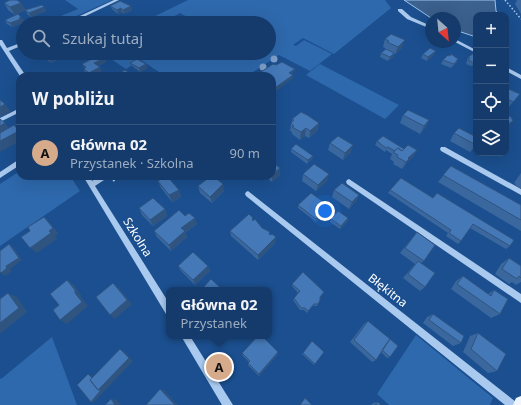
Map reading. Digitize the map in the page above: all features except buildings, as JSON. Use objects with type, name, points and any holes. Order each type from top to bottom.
[{"type":"street","points":[[82,16],[117,0]]},
{"type":"street","points":[[400,10],[410,18],[425,25]]},
{"type":"street","points":[[0,42],[7,50],[21,72]]},
{"type":"street","points":[[461,43],[473,50]]},
{"type":"street","points":[[7,50],[16,46]]},
{"type":"street","points":[[509,71],[521,77]]},
{"type":"street","points":[[0,120],[16,112]]},
{"type":"street","points":[[443,149],[521,192]]},
{"type":"street","points":[[0,175],[16,165]]},
{"type":"street","name":"Szkolna","points":[[88,180],[166,306]]},
{"type":"street","points":[[91,185],[99,180]]},
{"type":"street","points":[[349,182],[521,299]]},
{"type":"street","name":"Błękitna","points":[[248,194],[513,405]]},
{"type":"street","points":[[187,339],[228,405]]},
{"type":"path","points":[[505,0],[509,2],[516,15],[521,19]]},
{"type":"shaded area","points":[[65,0],[112,0],[77,16],[61,16],[78,9]]},
{"type":"shaded area","points":[[188,0],[385,0],[391,8],[334,54],[303,38],[293,45],[296,46],[304,40],[332,54],[310,71],[279,55],[276,57],[276,16],[185,16],[180,13],[175,16],[155,16]]},
{"type":"shaded area","points":[[404,0],[495,0],[497,12],[473,12],[473,36],[461,32],[461,12],[425,12],[425,14]]},
{"type":"shaded area","points":[[112,60],[141,60],[126,69]]},
{"type":"shaded area","points":[[141,60],[271,60],[253,72],[159,72]]},
{"type":"shaded area","points":[[320,64],[399,105],[385,119],[306,75]]},
{"type":"shaded area","points":[[16,174],[16,180],[73,180],[80,191],[0,246],[0,184]]},
{"type":"shaded area","points":[[416,335],[493,398],[490,405],[389,405],[377,394]]},
{"type":"shaded area","points":[[52,337],[77,405],[0,405],[0,378],[1,379]]},
{"type":"place","name":"Główna 02","points":[[219,367]]}]
